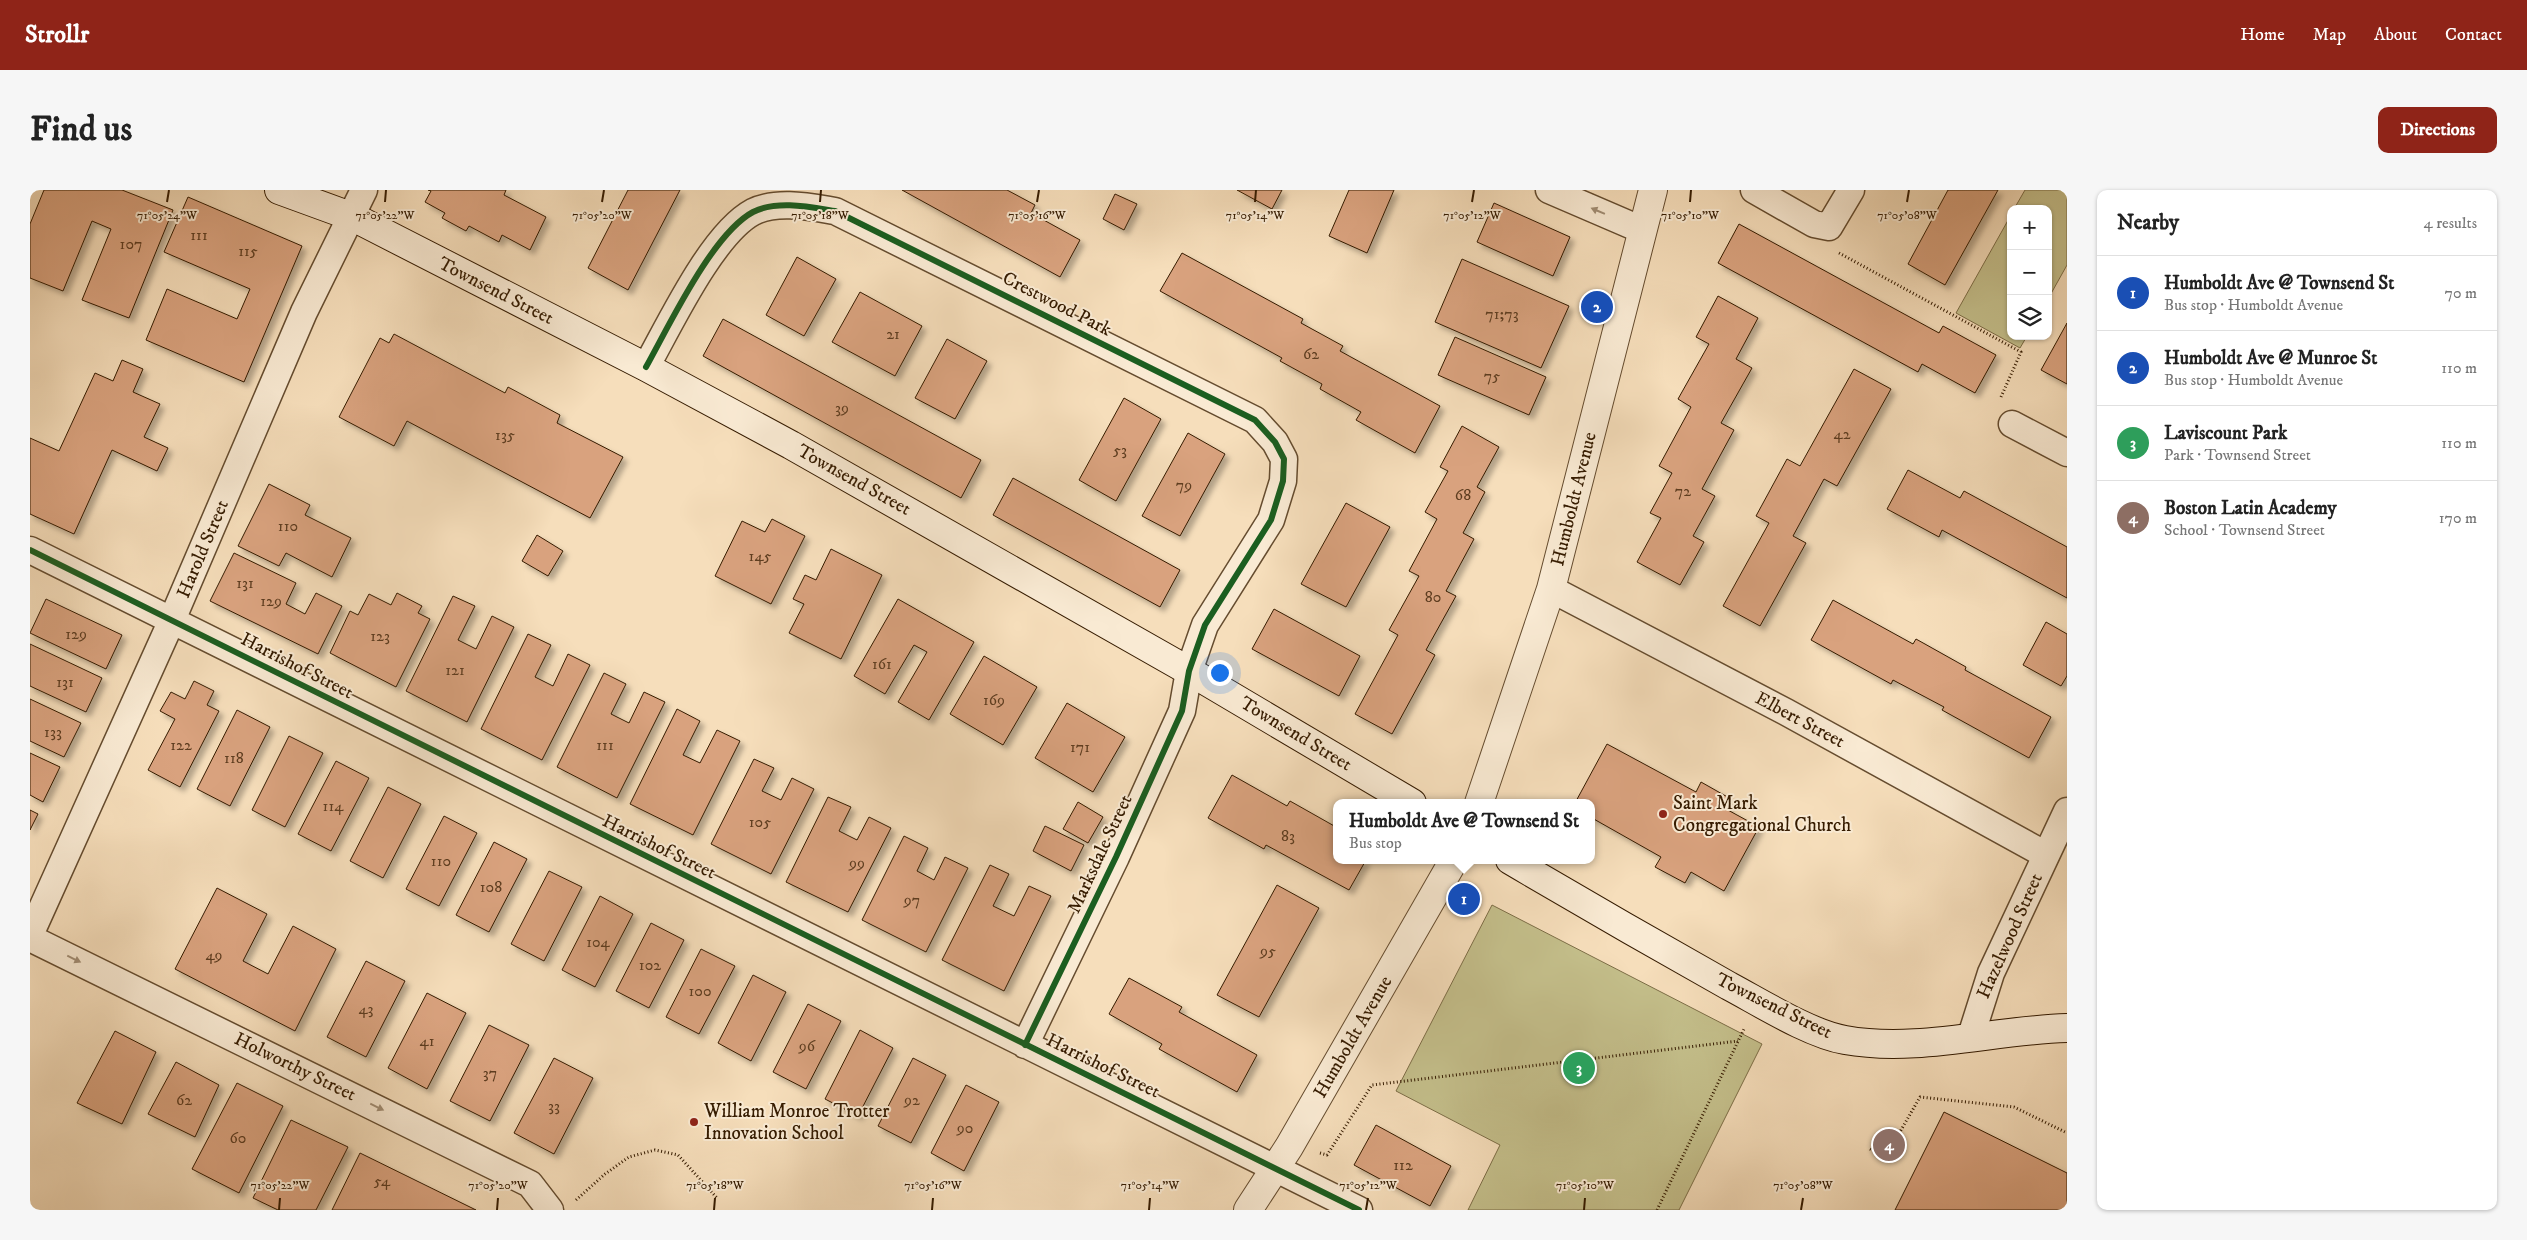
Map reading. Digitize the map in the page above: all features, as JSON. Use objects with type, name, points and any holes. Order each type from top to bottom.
[{"type":"main road","name":"Townsend Street","points":[[279,190],[353,217],[646,368],[947,532],[1189,671],[1405,799]]},
{"type":"main road","name":"Humboldt Avenue","points":[[1480,799],[1552,589],[1653,190]]},
{"type":"main road","name":"Humboldt Avenue","points":[[1248,1210],[1282,1158],[1452,864]]},
{"type":"main road","name":"Townsend Street","points":[[1517,864],[1758,1001],[1807,1026],[1844,1040],[1904,1045],[1971,1036],[2067,1028]]},
{"type":"street","name":"Harold Street","points":[[30,936],[172,620],[304,312],[353,217],[364,190]]},
{"type":"street","points":[[1549,190],[1642,230]]},
{"type":"street","points":[[1754,190],[1814,224],[1830,226],[1852,190]]},
{"type":"street","name":"Crestwood Park","points":[[646,368],[701,268],[727,235],[753,212],[790,204],[835,211],[1255,420],[1275,442],[1284,459],[1283,481],[1271,520],[1205,625],[1189,671]]},
{"type":"street","points":[[2012,424],[2067,453]]},
{"type":"street","name":"Harrishof Street","points":[[30,550],[1025,1045],[1282,1158],[1359,1210]]},
{"type":"street","name":"Elbert Street","points":[[1552,589],[1786,712],[2046,855]]},
{"type":"street","name":"Marksdale Street","points":[[1025,1045],[1116,857],[1182,711],[1189,671]]},
{"type":"street","name":"Hazelwood Street","points":[[1971,1036],[1992,972],[2067,811]]},
{"type":"street","name":"Holworthy Street","points":[[30,936],[530,1184],[561,1207]]},
{"type":"path","points":[[1836,251],[2021,352],[1992,415],[2012,424]]},
{"type":"path","points":[[1657,1210],[1758,1001]]},
{"type":"path","points":[[1282,1158],[1327,1155],[1372,1085],[1738,1041]]},
{"type":"path","points":[[1870,1149],[1885,1158],[1920,1097],[2014,1107],[2067,1133]]},
{"type":"path","points":[[561,1207],[628,1157],[655,1150],[678,1155],[717,1198]]},
{"type":"shaded area","points":[[2025,190],[2067,190],[2067,265],[2052,292],[2052,205],[2016,205]]},
{"type":"shaded area","points":[[2007,222],[2007,340],[2025,340],[2020,348],[1956,313]]},
{"type":"shaded area","points":[[1492,905],[1762,1044],[1679,1210],[1468,1210],[1500,1145],[1396,1091]]},
{"type":"building","points":[[44,190],[122,190],[173,210],[129,318],[82,300],[111,229],[92,221],[63,291],[30,278],[30,224]]},
{"type":"building","points":[[428,190],[506,190],[504,195],[546,217],[530,250],[502,235],[499,242],[469,226],[466,231],[442,218],[445,213],[425,202],[431,191]]},
{"type":"building","points":[[628,190],[680,190],[628,290],[588,268]]},
{"type":"building","points":[[902,190],[1007,190],[1035,205],[1031,213],[1080,240],[1060,277]]},
{"type":"building","points":[[1237,190],[1282,190],[1272,209]]},
{"type":"building","points":[[1349,190],[1394,190],[1367,253],[1329,236]]},
{"type":"building","points":[[1948,190],[1998,190],[1945,285],[1908,264]]},
{"type":"building","points":[[1115,194],[1137,204],[1124,230],[1103,219]]},
{"type":"building","points":[[188,197],[302,246],[244,382],[146,340],[167,289],[237,319],[250,289],[164,252]]},
{"type":"building","points":[[1494,203],[1570,237],[1553,276],[1477,242]]},
{"type":"building","points":[[1739,224],[1939,333],[1943,326],[1996,355],[1975,393],[1922,364],[1918,372],[1718,263]]},
{"type":"building","points":[[1182,253],[1303,319],[1301,323],[1343,346],[1340,351],[1440,406],[1415,453],[1356,420],[1361,412],[1320,389],[1322,384],[1280,361],[1282,358],[1160,291]]},
{"type":"building","points":[[797,257],[836,279],[804,336],[766,315]]},
{"type":"building","points":[[1462,259],[1569,306],[1541,368],[1435,322]]},
{"type":"building","points":[[860,292],[922,326],[895,376],[832,342]]},
{"type":"building","points":[[1718,296],[1758,318],[1736,359],[1752,368],[1721,423],[1734,430],[1702,489],[1715,496],[1693,536],[1704,542],[1680,585],[1637,562],[1661,518],[1650,513],[1672,473],[1659,466],[1691,407],[1678,399],[1709,344],[1696,337]]},
{"type":"building","points":[[723,319],[981,460],[961,498],[703,356]]},
{"type":"building","points":[[2067,323],[2067,384],[2041,370]]},
{"type":"building","points":[[394,334],[505,393],[508,387],[560,415],[557,423],[623,457],[590,518],[407,421],[394,446],[339,417],[380,338],[389,343]]},
{"type":"building","points":[[1455,337],[1546,377],[1529,415],[1438,375]]},
{"type":"building","points":[[947,339],[987,361],[955,419],[915,398]]},
{"type":"building","points":[[122,360],[143,369],[133,392],[160,404],[144,437],[168,448],[157,471],[112,450],[74,534],[30,514],[30,438],[59,451],[95,373],[113,381]]},
{"type":"building","points":[[1854,369],[1891,389],[1837,486],[1824,479],[1793,536],[1806,543],[1760,626],[1723,606],[1769,523],[1756,516],[1787,459],[1800,466]]},
{"type":"building","points":[[1124,398],[1161,419],[1116,501],[1079,480]]},
{"type":"building","points":[[1462,426],[1499,447],[1477,487],[1485,492],[1463,533],[1474,539],[1446,591],[1456,596],[1426,650],[1435,655],[1392,734],[1355,714],[1398,635],[1389,630],[1419,576],[1409,571],[1437,519],[1425,512],[1448,471],[1440,467]]},
{"type":"building","points":[[1188,433],[1225,454],[1180,536],[1142,516]]},
{"type":"building","points":[[1908,470],[1960,498],[1964,491],[2067,547],[2067,598],[1942,530],[1939,537],[1887,509]]},
{"type":"building","points":[[1013,478],[1180,570],[1160,607],[993,515]]},
{"type":"building","points":[[269,484],[310,505],[305,515],[351,538],[332,577],[286,553],[279,566],[238,546]]},
{"type":"building","points":[[1346,503],[1390,527],[1346,607],[1301,584]]},
{"type":"building","points":[[772,519],[805,536],[771,604],[715,576],[742,521],[765,532]]},
{"type":"building","points":[[537,535],[563,551],[548,576],[522,561]]},
{"type":"building","points":[[831,549],[882,575],[841,659],[789,633],[804,604],[793,599],[805,575],[816,580]]},
{"type":"building","points":[[234,553],[296,583],[286,604],[305,614],[316,593],[342,606],[318,654],[210,601]]},
{"type":"building","points":[[397,593],[422,606],[418,613],[430,619],[396,687],[330,653],[350,611],[358,615],[369,594],[391,605]]},
{"type":"building","points":[[453,596],[475,606],[458,640],[476,649],[492,616],[514,627],[467,722],[406,691]]},
{"type":"building","points":[[46,599],[122,635],[106,669],[30,633]]},
{"type":"building","points":[[898,599],[974,642],[929,720],[898,702],[927,652],[914,645],[885,694],[854,676]]},
{"type":"building","points":[[1833,600],[1913,644],[1916,639],[1966,667],[1965,670],[2051,717],[2029,758],[1942,710],[1944,707],[1893,680],[1891,684],[1811,640]]},
{"type":"building","points":[[1274,609],[1360,656],[1339,696],[1252,649]]},
{"type":"building","points":[[2046,622],[2067,634],[2067,676],[2061,686],[2023,665]]},
{"type":"building","points":[[528,634],[551,645],[535,677],[553,686],[568,654],[590,665],[542,760],[481,729]]},
{"type":"building","points":[[30,644],[102,678],[86,712],[30,686]]},
{"type":"building","points":[[984,656],[1037,687],[1003,745],[950,714]]},
{"type":"building","points":[[604,673],[626,684],[611,714],[629,723],[644,692],[665,702],[617,798],[557,767]]},
{"type":"building","points":[[194,681],[214,691],[207,705],[219,711],[180,787],[148,770],[175,719],[160,711],[171,692],[185,699]]},
{"type":"building","points":[[30,699],[81,723],[64,757],[30,741]]},
{"type":"building","points":[[1067,703],[1125,737],[1093,792],[1035,758]]},
{"type":"building","points":[[677,709],[700,721],[683,755],[700,763],[717,730],[740,741],[693,835],[630,804]]},
{"type":"building","points":[[237,710],[270,727],[230,806],[197,789]]},
{"type":"building","points":[[289,736],[323,753],[285,827],[252,810]]},
{"type":"building","name":"Saint Mark Congregational Church","points":[[1607,744],[1696,792],[1701,782],[1731,799],[1726,809],[1759,827],[1724,891],[1691,872],[1685,883],[1655,867],[1661,857],[1595,820],[1595,799],[1577,799]]},
{"type":"building","points":[[30,753],[60,767],[43,802],[30,795]]},
{"type":"building","points":[[754,759],[774,768],[762,791],[781,800],[792,778],[814,789],[771,874],[711,844]]},
{"type":"building","points":[[336,761],[369,778],[331,851],[298,834]]},
{"type":"building","points":[[1232,775],[1287,806],[1290,801],[1333,825],[1333,864],[1364,864],[1349,890],[1266,845],[1264,849],[1208,818]]},
{"type":"building","points":[[388,787],[421,804],[383,878],[350,861]]},
{"type":"building","points":[[828,797],[851,807],[839,831],[857,840],[869,817],[891,828],[848,912],[786,882]]},
{"type":"building","points":[[1078,802],[1103,817],[1088,843],[1063,829]]},
{"type":"building","points":[[30,810],[38,814],[30,830]]},
{"type":"building","points":[[444,816],[477,833],[439,906],[406,889]]},
{"type":"building","points":[[1045,826],[1084,845],[1071,871],[1033,851]]},
{"type":"building","points":[[904,836],[928,848],[917,871],[934,880],[945,857],[968,868],[926,952],[862,920]]},
{"type":"building","points":[[494,842],[527,859],[489,932],[456,915]]},
{"type":"building","points":[[990,865],[1009,874],[993,906],[1014,916],[1029,886],[1051,896],[1004,991],[942,960]]},
{"type":"building","points":[[549,871],[582,887],[544,961],[511,944]]},
{"type":"building","points":[[1277,885],[1319,908],[1259,1017],[1217,995]]},
{"type":"building","points":[[217,888],[267,914],[243,961],[268,974],[293,926],[336,949],[295,1031],[175,969]]},
{"type":"building","points":[[600,896],[633,914],[595,987],[562,970]]},
{"type":"building","points":[[651,923],[684,940],[649,1008],[616,991]]},
{"type":"building","points":[[701,949],[735,966],[699,1034],[666,1017]]},
{"type":"building","points":[[366,961],[405,981],[366,1057],[327,1037]]},
{"type":"building","points":[[753,975],[786,992],[751,1061],[718,1043]]},
{"type":"building","points":[[1129,978],[1182,1007],[1179,1012],[1257,1055],[1237,1092],[1159,1049],[1162,1044],[1109,1014]]},
{"type":"building","points":[[427,993],[466,1013],[427,1089],[388,1068]]},
{"type":"building","points":[[808,1004],[841,1021],[806,1089],[773,1072]]},
{"type":"building","points":[[489,1025],[529,1045],[490,1121],[450,1101]]},
{"type":"building","points":[[860,1030],[893,1048],[858,1116],[825,1099]]},
{"type":"building","points":[[115,1031],[156,1052],[122,1124],[77,1103]]},
{"type":"building","points":[[554,1058],[593,1078],[554,1154],[514,1133]]},
{"type":"building","points":[[913,1058],[946,1075],[911,1143],[878,1126]]},
{"type":"building","points":[[176,1062],[219,1085],[195,1137],[148,1114]]},
{"type":"building","points":[[237,1083],[283,1106],[239,1193],[192,1169]]},
{"type":"building","points":[[966,1085],[999,1102],[964,1171],[931,1153]]},
{"type":"building","points":[[1944,1112],[2067,1173],[2067,1210],[1895,1210]]},
{"type":"building","points":[[291,1120],[348,1147],[316,1210],[278,1210],[253,1198]]},
{"type":"building","points":[[1376,1125],[1451,1166],[1430,1206],[1354,1165]]},
{"type":"building","points":[[360,1153],[476,1210],[332,1210]]},
{"type":"cycle path","points":[[646,367],[679,306],[707,260],[738,223],[762,208],[783,205],[804,206],[835,211],[1255,420],[1275,442],[1284,459],[1283,481],[1271,520],[1205,625],[1189,671],[1182,711],[1116,857],[1025,1045]]},
{"type":"cycle path","points":[[30,550],[1359,1210]]},
{"type":"place","name":"Humboldt Ave @ Munroe St","points":[[1597,307]]},
{"type":"place","name":"Saint Mark Congregational Church","points":[[1663,814]]},
{"type":"place","name":"Humboldt Ave @ Townsend St","points":[[1464,899]]},
{"type":"place","name":"Laviscount Park","points":[[1579,1068]]},
{"type":"place","name":"William Monroe Trotter Innovation School","points":[[694,1122]]},
{"type":"place","name":"Boston Latin Academy","points":[[1889,1145]]}]
